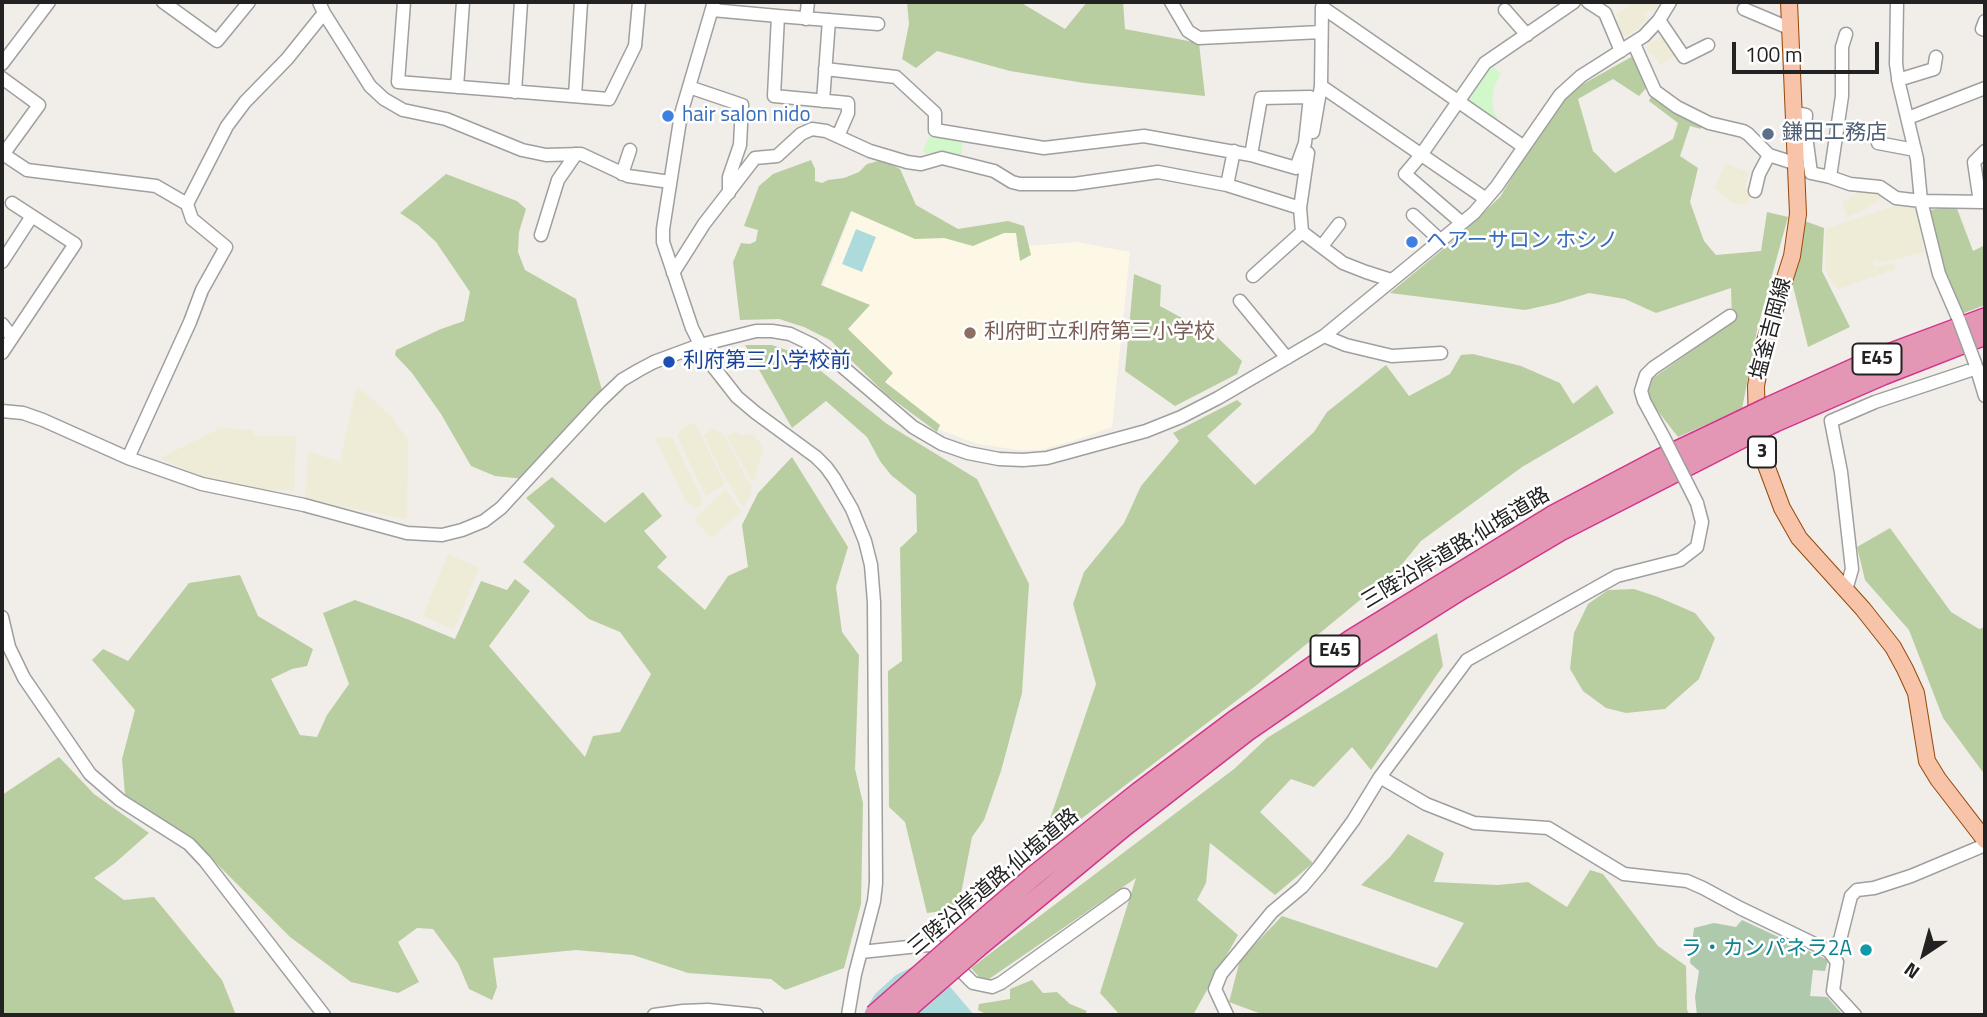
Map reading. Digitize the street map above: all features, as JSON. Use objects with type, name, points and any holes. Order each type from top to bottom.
[{"type":"highway","name":"三陸沿岸道路;仙塩道路","points":[[874,1015],[1246,732],[1359,654],[1462,589],[1742,429],[1875,359],[1985,318]]},
{"type":"highway","name":"三陸沿岸道路;仙塩道路","points":[[1773,414],[1985,335]]},
{"type":"highway","name":"三陸沿岸道路;仙塩道路","points":[[900,1015],[971,941]]},
{"type":"main road","name":"塩釜吉岡線","points":[[1789,2],[1798,214],[1793,246],[1762,354],[1756,386],[1763,457],[1782,509],[1799,538],[1893,647],[1916,693],[1927,761],[1985,840]]},
{"type":"street","points":[[2,64],[49,2]]},
{"type":"street","points":[[163,2],[217,41],[249,2]]},
{"type":"street","points":[[404,2],[398,82],[609,99],[635,46],[639,2]]},
{"type":"street","points":[[457,87],[463,2]]},
{"type":"street","points":[[515,92],[521,2]]},
{"type":"street","points":[[575,96],[581,2]]},
{"type":"street","points":[[806,19],[808,2]]},
{"type":"street","points":[[1171,2],[1188,31],[1199,38],[1321,32]]},
{"type":"street","points":[[1462,223],[1405,174],[1485,63],[1574,2]]},
{"type":"street","points":[[1588,2],[1605,13],[1622,51]]},
{"type":"street","points":[[2,411],[23,413],[43,420],[128,458],[202,484],[304,505],[407,533],[442,535],[484,521],[501,508],[622,380],[654,362],[700,345],[756,331],[772,331],[797,337],[813,345],[885,405],[926,436],[942,444],[999,459],[1047,458],[1146,431],[1181,416],[1218,398],[1324,336],[1462,223],[1486,199],[1568,86],[1634,44],[1652,29],[1670,2]]},
{"type":"street","points":[[1897,2],[1898,80],[1915,150],[1921,201],[1939,274],[1979,370],[1985,396]]},
{"type":"street","points":[[1302,232],[1300,208],[1306,159],[1321,86],[1322,5]]},
{"type":"street","points":[[1322,5],[1524,147]]},
{"type":"street","points":[[848,1015],[855,974],[874,901],[874,602],[871,565],[852,509],[826,467],[737,397],[708,360],[692,328],[673,273],[663,242],[663,229],[681,114],[713,6],[778,16],[878,24]]},
{"type":"street","points":[[187,204],[227,126],[245,102],[287,59],[322,7],[370,86],[384,99],[403,110],[446,119],[522,150],[546,155],[582,154],[622,174],[670,182]]},
{"type":"street","points":[[1744,9],[1789,28]]},
{"type":"street","points":[[1504,10],[1527,35]]},
{"type":"street","points":[[778,16],[774,96],[848,103],[848,113],[838,136]]},
{"type":"street","points":[[823,101],[829,20]]},
{"type":"street","points":[[1659,20],[1682,62],[1708,45]]},
{"type":"street","points":[[1985,21],[1982,29],[1985,30]]},
{"type":"street","points":[[1830,177],[1842,96],[1842,47],[1846,34]]},
{"type":"street","points":[[1634,44],[1656,91],[1693,117],[1748,134],[1769,155],[1797,164]]},
{"type":"street","points":[[1898,80],[1934,69],[1937,57]]},
{"type":"street","points":[[825,69],[896,77],[935,113],[935,130],[1044,148],[1144,136],[1234,151],[1296,168],[1305,143],[1310,97],[1262,98],[1251,155]]},
{"type":"street","points":[[2,78],[39,105],[2,155],[27,170],[156,186],[187,204],[192,219],[226,247],[202,290],[128,458]]},
{"type":"street","points":[[1321,86],[1486,199]]},
{"type":"street","points":[[689,87],[742,105],[740,145],[729,177],[729,193]]},
{"type":"street","points":[[1908,118],[1985,88]]},
{"type":"street","points":[[1793,112],[1806,115],[1805,128],[1811,173],[1850,184],[1880,187],[1896,198],[1983,202],[1974,162],[1985,151]]},
{"type":"street","points":[[673,273],[704,224],[755,158],[777,156],[801,134],[812,129],[826,131],[870,151],[907,162],[921,163],[942,158],[994,171],[1020,184],[1074,184],[1158,172],[1227,185],[1300,208]]},
{"type":"street","points":[[1878,143],[1915,150]]},
{"type":"street","points":[[622,174],[630,150]]},
{"type":"street","points":[[1227,185],[1234,151]]},
{"type":"street","points":[[541,235],[558,180],[576,154]]},
{"type":"street","points":[[1755,191],[1759,174],[1769,155]]},
{"type":"street","points":[[2,353],[75,244],[12,203]]},
{"type":"street","points":[[1413,215],[1440,240]]},
{"type":"street","points":[[2,262],[32,216]]},
{"type":"street","points":[[1322,246],[1339,224]]},
{"type":"street","points":[[1302,232],[1343,262],[1391,280]]},
{"type":"street","points":[[1253,276],[1302,232]]},
{"type":"street","points":[[1240,301],[1287,358]]},
{"type":"street","points":[[1227,1015],[1216,989],[1222,974],[1272,912],[1319,867],[1353,821],[1380,777],[1467,660],[1617,576],[1680,560],[1697,547],[1702,522],[1697,503],[1641,391],[1646,375],[1653,368],[1730,316]]},
{"type":"street","points":[[2,324],[12,337]]},
{"type":"street","points":[[1324,336],[1346,345],[1392,356],[1441,353]]},
{"type":"street","points":[[1846,590],[1852,569],[1841,472],[1831,421],[1875,402],[1979,370]]},
{"type":"street","points":[[2,617],[9,647],[19,670],[90,774],[120,800],[190,844],[324,1015]]},
{"type":"street","points":[[1380,777],[1426,804],[1474,823],[1548,828],[1624,874],[1695,884],[1829,951],[1837,962],[1833,992],[1855,1015]]},
{"type":"street","points":[[1829,951],[1840,940],[1852,896],[1857,890],[1874,888],[1911,876],[1985,845]]},
{"type":"street","points":[[862,952],[936,946],[973,983],[992,987],[1124,895]]},
{"type":"street","points":[[654,1015],[708,1010],[757,1015]]},
{"type":"shaded area","points":[[1634,2],[1660,2],[1653,13],[1648,10],[1643,15],[1649,19],[1628,36],[1621,34],[1615,21],[1619,19],[1616,14]]},
{"type":"shaded area","points":[[1665,34],[1676,55],[1660,65],[1646,47]]},
{"type":"shaded area","points":[[1726,164],[1749,172],[1745,187],[1751,190],[1747,205],[1732,203],[1714,188]]},
{"type":"shaded area","points":[[1863,190],[1877,191],[1881,199],[1847,217],[1842,202]]},
{"type":"shaded area","points":[[1900,204],[1901,208],[1916,206],[1924,252],[1880,263],[1878,260],[1872,261],[1875,267],[1893,263],[1895,269],[1838,289],[1825,267],[1826,229]]},
{"type":"shaded area","name":"利府町立利府第三小学校","points":[[852,211],[916,236],[1019,230],[1016,247],[1076,242],[1130,252],[1112,427],[1040,450],[978,444],[935,428],[831,339],[808,326]]},
{"type":"shaded area","points":[[356,389],[363,391],[392,417],[408,440],[407,519],[305,499],[308,451],[340,462]]},
{"type":"shaded area","points":[[695,423],[725,484],[706,497],[677,436],[683,427]]},
{"type":"shaded area","points":[[221,428],[253,430],[255,436],[296,436],[294,491],[250,488],[195,474],[160,458]]},
{"type":"shaded area","points":[[712,429],[725,437],[752,488],[750,498],[743,507],[722,473],[704,435]]},
{"type":"shaded area","points":[[735,432],[742,436],[754,434],[763,448],[755,480],[751,480],[727,436]]},
{"type":"shaded area","points":[[672,437],[702,499],[701,506],[697,508],[685,500],[655,438]]},
{"type":"shaded area","points":[[725,489],[742,511],[712,538],[694,520]]},
{"type":"shaded area","points":[[448,554],[479,568],[454,630],[423,616]]},
{"type":"green space","points":[[907,2],[1020,2],[1065,29],[1087,2],[1123,2],[1125,29],[1199,43],[1205,96],[1084,83],[1010,71],[937,51],[916,68],[902,59],[909,24]]},
{"type":"green space","points":[[1633,56],[1648,86],[1639,96],[1613,79],[1578,99],[1593,151],[1615,173],[1673,139],[1678,123],[1649,101],[1653,93],[1702,125],[1701,129],[1690,126],[1680,156],[1698,168],[1690,202],[1704,241],[1716,255],[1761,251],[1767,212],[1788,217],[1757,330],[1742,409],[1678,437],[1650,401],[1647,393],[1649,381],[1732,322],[1731,288],[1656,313],[1625,299],[1589,293],[1525,310],[1390,293],[1460,235],[1500,197],[1567,93]]},
{"type":"green space","points":[[1489,65],[1501,73],[1494,87],[1492,102],[1502,127],[1465,100]]},
{"type":"green space","points":[[930,135],[956,138],[956,141],[963,142],[961,156],[945,151],[926,154],[923,150]]},
{"type":"green space","points":[[811,160],[815,169],[815,181],[822,183],[844,178],[859,172],[867,164],[882,160],[900,169],[916,205],[958,229],[1008,221],[1024,226],[1031,255],[1020,261],[1016,233],[1004,233],[973,246],[944,238],[915,239],[851,211],[821,285],[870,305],[848,329],[893,373],[885,382],[940,425],[937,432],[887,395],[830,340],[804,327],[779,319],[740,320],[733,262],[741,243],[750,244],[756,241],[758,230],[744,226],[759,186],[773,174]]},
{"type":"green space","points":[[446,174],[517,201],[526,209],[519,232],[518,252],[525,270],[576,299],[602,390],[524,479],[495,476],[471,466],[441,414],[412,373],[395,355],[396,350],[464,321],[470,292],[436,242],[400,213]]},
{"type":"green space","points":[[1956,206],[1973,251],[1985,245],[1985,305],[1964,313],[1943,276],[1930,210]]},
{"type":"green space","points":[[1802,220],[1824,228],[1822,271],[1850,327],[1808,347],[1791,278]]},
{"type":"green space","points":[[1134,274],[1161,285],[1160,306],[1217,337],[1242,361],[1237,374],[1175,406],[1125,371]]},
{"type":"green space","points":[[745,345],[772,345],[801,355],[887,424],[977,479],[1029,584],[1022,693],[1001,771],[984,820],[972,837],[958,909],[927,913],[905,822],[889,807],[888,671],[902,661],[900,548],[917,532],[916,495],[891,475],[867,437],[826,401],[792,428]]},
{"type":"green space","points":[[1473,354],[1521,366],[1560,383],[1573,404],[1597,385],[1614,413],[1522,467],[1421,541],[1399,568],[1253,688],[1039,851],[1096,684],[1073,604],[1084,572],[1124,523],[1141,486],[1179,441],[1173,433],[1237,400],[1242,404],[1207,436],[1255,485],[1314,432],[1327,412],[1386,365],[1409,396],[1450,374],[1461,355]]},
{"type":"green space","points":[[792,457],[848,547],[836,587],[842,632],[859,655],[855,769],[863,803],[861,904],[844,968],[785,990],[771,979],[688,973],[633,955],[576,950],[493,958],[497,987],[492,1000],[469,989],[458,963],[433,929],[417,928],[398,942],[419,982],[398,993],[351,982],[290,937],[192,839],[125,795],[122,759],[135,710],[92,660],[103,649],[128,661],[189,583],[240,575],[258,616],[313,649],[307,666],[292,669],[271,679],[300,735],[317,737],[327,715],[349,684],[323,613],[355,600],[455,639],[481,581],[507,590],[515,579],[530,591],[489,646],[585,757],[593,736],[620,732],[651,674],[620,632],[589,619],[523,562],[555,526],[526,498],[552,477],[605,523],[643,492],[662,516],[644,531],[667,557],[657,567],[705,610],[728,576],[748,567],[742,525],[758,493]]},
{"type":"green space","points":[[1890,528],[1951,612],[1979,629],[1985,627],[1985,775],[1943,718],[1909,630],[1865,580],[1857,547]]},
{"type":"green space","points":[[1634,589],[1695,613],[1715,638],[1699,679],[1665,709],[1626,713],[1606,708],[1583,691],[1570,669],[1574,633],[1588,604],[1608,590]]},
{"type":"green space","points":[[1437,633],[1443,666],[1371,770],[1352,747],[1314,787],[1291,779],[1260,812],[1313,863],[1275,895],[1210,843],[1206,883],[1197,900],[1238,935],[1193,1015],[1120,1015],[1100,993],[1136,878],[989,979],[979,977],[971,968],[1234,769],[1267,738]]},
{"type":"green space","points":[[59,757],[94,794],[149,833],[94,878],[124,900],[154,897],[222,980],[236,1015],[2,1015],[2,795]]},
{"type":"green space","points":[[1408,834],[1444,853],[1434,882],[1498,885],[1528,882],[1567,907],[1590,870],[1603,874],[1658,946],[1686,966],[1687,1010],[1690,1015],[1264,1015],[1229,1002],[1240,960],[1282,916],[1437,968],[1464,923],[1361,885],[1390,857]]},
{"type":"green space","points":[[1742,920],[1828,960],[1825,971],[1813,970],[1810,996],[1827,997],[1843,1015],[1697,1015],[1695,997],[1699,971],[1690,963],[1694,928],[1714,923],[1736,927]]},
{"type":"green space","points":[[1032,980],[1043,993],[1057,992],[1070,1004],[1087,1011],[1084,1015],[988,1015],[978,1010],[979,1004],[1010,999],[1010,989]]},
{"type":"water","points":[[856,229],[876,237],[862,272],[842,264]]},
{"type":"water","points":[[918,967],[947,983],[974,1015],[865,1015],[875,994],[896,975]]},
{"type":"place","name":"hair salon nido","points":[[668,116]]},
{"type":"place","name":"鎌田工務店","points":[[1768,134]]},
{"type":"place","name":"ヘアーサロン ホシノ","points":[[1412,242]]},
{"type":"place","name":"利府町立利府第三小学校","points":[[970,333]]},
{"type":"place","name":"利府第三小学校前","points":[[669,362]]},
{"type":"place","name":"ラ・カンパネラ2A","points":[[1866,950]]}]
